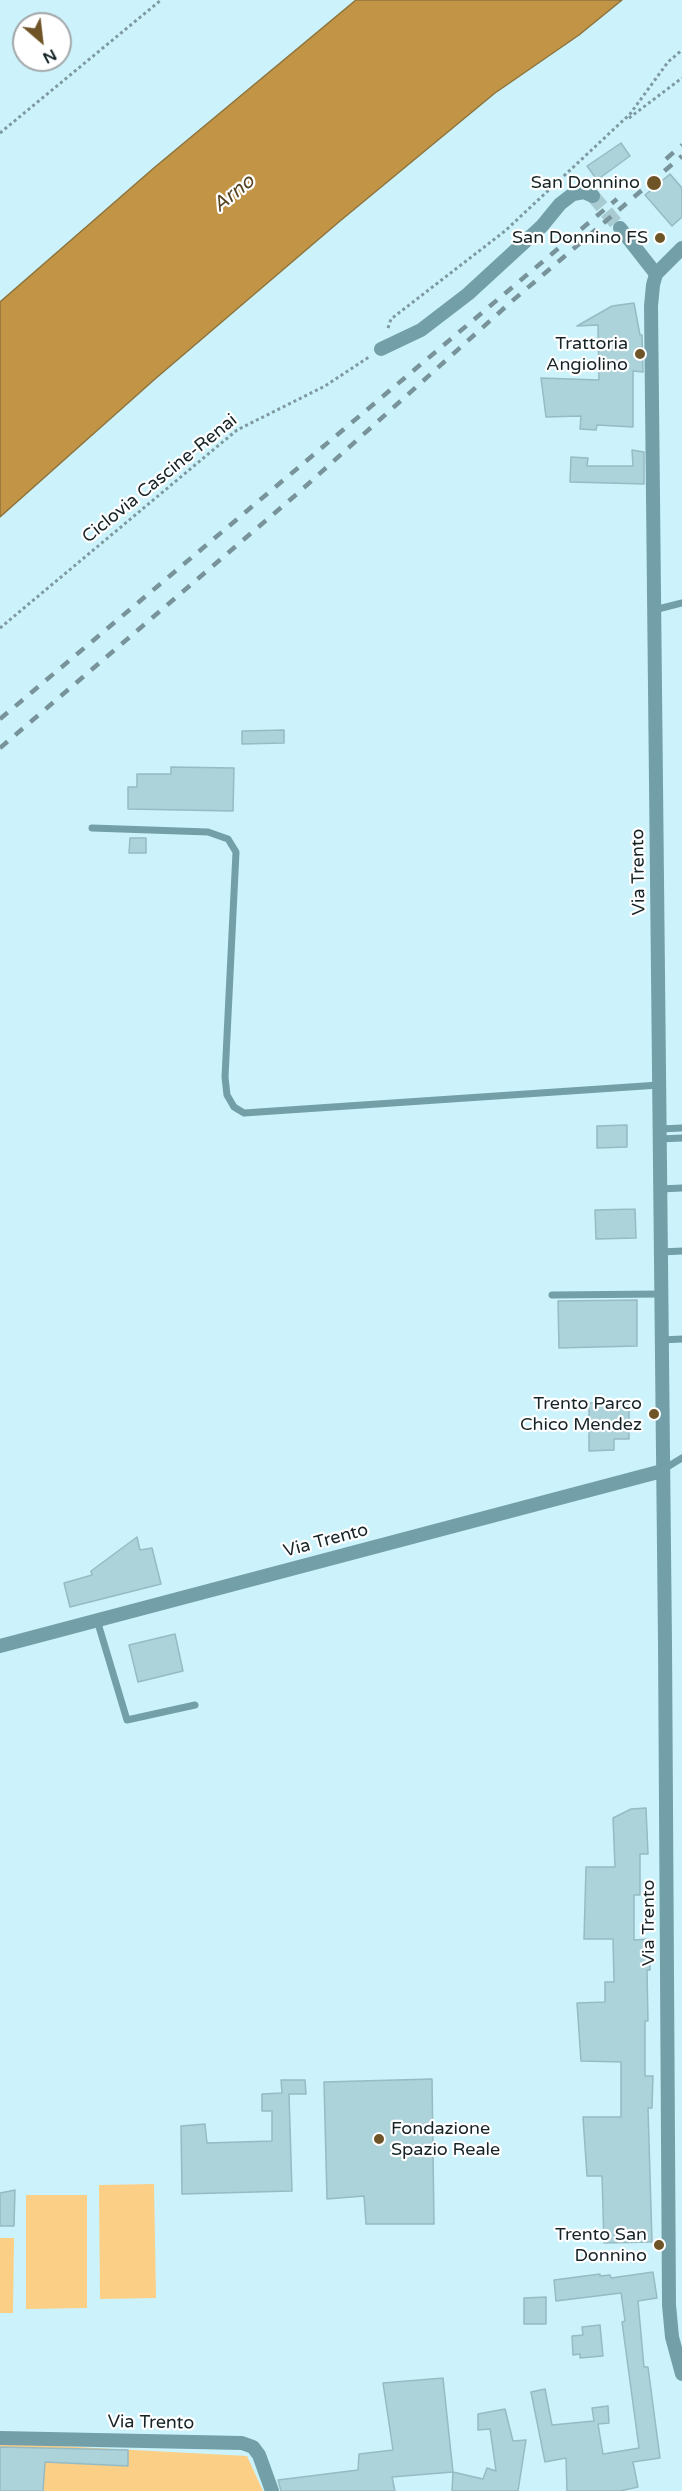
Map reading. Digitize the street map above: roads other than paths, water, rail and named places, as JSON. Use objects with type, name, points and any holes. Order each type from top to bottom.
[{"type":"street","points":[[381,349],[421,330],[468,294],[573,194],[584,192],[593,196]]},
{"type":"street","points":[[620,228],[656,274],[682,248]]},
{"type":"street","name":"Via Trento","points":[[656,274],[651,306],[665,1654],[669,2305],[672,2337],[682,2374]]},
{"type":"street","name":"Via Trento","points":[[0,1646],[662,1471]]},
{"type":"street","name":"Via Trento","points":[[0,2438],[242,2443],[253,2447],[259,2455],[272,2491]]},
{"type":"lane","points":[[654,610],[682,603]]},
{"type":"lane","points":[[92,828],[208,832],[228,839],[236,852],[225,1077],[227,1095],[234,1107],[244,1113],[659,1085]]},
{"type":"lane","points":[[659,1134],[682,1128]]},
{"type":"lane","points":[[659,1134],[682,1138]]},
{"type":"lane","points":[[660,1189],[682,1188]]},
{"type":"lane","points":[[660,1252],[682,1251]]},
{"type":"lane","points":[[552,1295],[660,1294]]},
{"type":"lane","points":[[661,1340],[682,1339]]},
{"type":"lane","points":[[662,1471],[682,1458]]},
{"type":"lane","points":[[97,1620],[127,1720],[195,1705]]},
{"type":"water","name":"Arno","points":[[356,0],[622,0],[579,35],[495,93],[340,221],[155,379],[0,517],[0,302],[155,167]]},
{"type":"tunnel","points":[[593,196],[620,228]]},
{"type":"railway","points":[[666,159],[682,145]]},
{"type":"railway","points":[[0,748],[298,493],[511,302],[682,156]]},
{"type":"railway","points":[[0,719],[617,199]]},
{"type":"place","name":"San Donnino","points":[[654,183]]},
{"type":"place","name":"San Donnino FS","points":[[660,238]]},
{"type":"place","name":"Trattoria Angiolino","points":[[640,354]]},
{"type":"place","name":"Trento Parco Chico Mendez","points":[[654,1414]]},
{"type":"place","name":"Fondazione Spazio Reale","points":[[379,2139]]},
{"type":"place","name":"Trento San Donnino","points":[[659,2245]]}]
